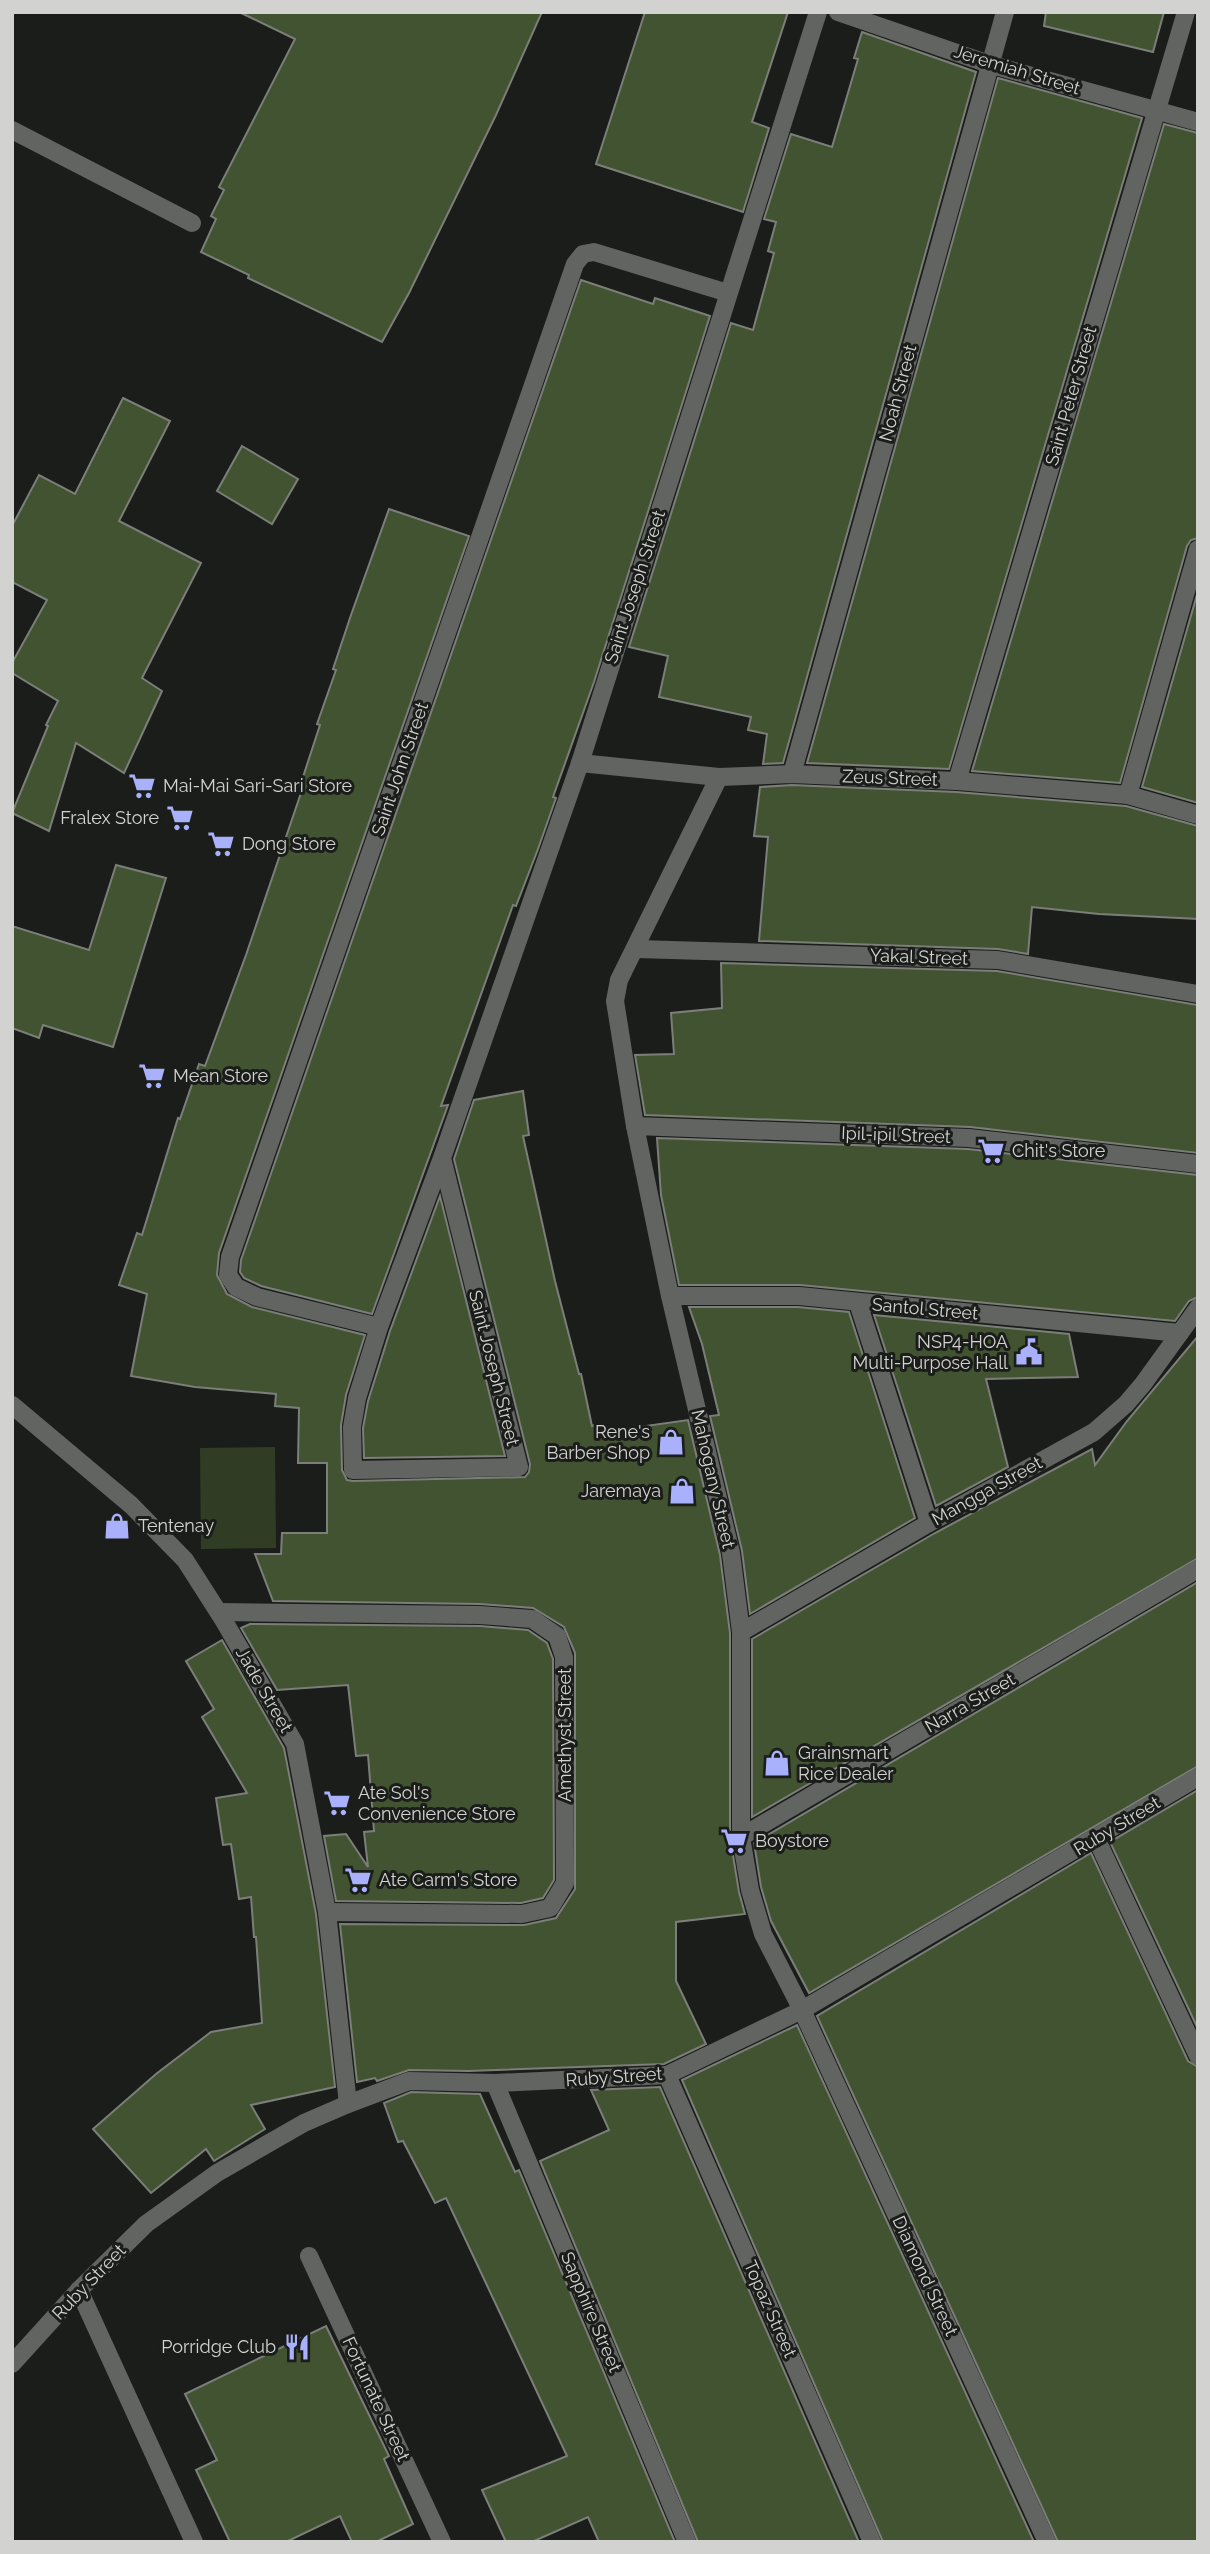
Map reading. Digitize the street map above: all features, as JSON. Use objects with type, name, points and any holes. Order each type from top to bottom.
[{"type":"street","name":"Saint Joseph Street","points":[[442,1158],[519,1466],[353,1470],[352,1427],[357,1398],[379,1327],[442,1158],[580,763],[818,12]]},
{"type":"street","name":"Jeremiah Street","points":[[838,12],[989,64],[1198,122]]},
{"type":"street","name":"Noah Street","points":[[792,774],[1005,12]]},
{"type":"street","name":"Saint Peter Street","points":[[957,781],[1186,12]]},
{"type":"street","points":[[12,130],[192,223]]},
{"type":"street","name":"Saint John Street","points":[[379,1327],[257,1297],[236,1287],[228,1275],[230,1257],[575,264],[583,254],[594,252],[728,293]]},
{"type":"street","points":[[1128,795],[1198,549]]},
{"type":"street","name":"Zeus Street","points":[[580,763],[719,777],[792,774],[957,781],[1128,795],[1198,815]]},
{"type":"street","name":"Mahogany Street","points":[[719,777],[620,980],[615,1001],[635,1126],[670,1296],[731,1553],[741,1632],[741,1837],[750,1891],[763,1934],[802,2010]]},
{"type":"street","name":"Yakal Street","points":[[637,949],[998,960],[1198,994]]},
{"type":"street","name":"Ipil-ipil Street","points":[[635,1126],[969,1138],[1198,1164]]},
{"type":"street","name":"Santol Street","points":[[670,1296],[799,1296],[1180,1333]]},
{"type":"street","points":[[858,1303],[929,1523]]},
{"type":"street","name":"Mangga Street","points":[[741,1632],[929,1523],[1094,1432],[1126,1404],[1198,1308]]},
{"type":"street","name":"Jade Street","points":[[12,1405],[131,1505],[185,1560],[219,1612],[295,1744],[327,1912],[348,2104]]},
{"type":"street","name":"Narra Street","points":[[741,1837],[1198,1569]]},
{"type":"street","name":"Amethyst Street","points":[[219,1612],[480,1615],[532,1619],[557,1636],[564,1657],[565,1884],[550,1908],[522,1914],[327,1912]]},
{"type":"street","name":"Ruby Street","points":[[12,2364],[79,2290],[146,2224],[217,2173],[304,2123],[409,2081],[495,2083],[667,2076],[802,2010],[1198,1777]]},
{"type":"street","points":[[1096,1838],[1198,2056]]},
{"type":"street","name":"Diamond Street","points":[[802,2010],[1047,2542]]},
{"type":"street","name":"Topaz Street","points":[[667,2076],[872,2542]]},
{"type":"street","name":"Sapphire Street","points":[[495,2083],[687,2542]]},
{"type":"street","name":"Fortunate Street","points":[[309,2256],[442,2542]]},
{"type":"street","points":[[79,2290],[194,2542]]},
{"type":"green space","points":[[275,1447],[276,1548],[201,1549],[200,1448]]},
{"type":"building","points":[[239,12],[542,12],[496,115],[409,293],[382,342],[248,278],[249,275],[201,252],[216,219],[211,216],[224,190],[219,187],[295,39]]},
{"type":"building","points":[[645,12],[788,12],[752,122],[769,128],[743,212],[596,164]]},
{"type":"building","points":[[1046,12],[1164,12],[1153,52],[1044,26]]},
{"type":"building","points":[[862,32],[976,72],[783,763],[763,764],[767,734],[748,730],[751,717],[659,697],[668,656],[629,647],[731,323],[753,330],[774,253],[768,251],[776,222],[764,219],[791,134],[832,147],[858,59],[854,58]]},
{"type":"building","points":[[998,78],[1142,118],[949,769],[807,763]]},
{"type":"building","points":[[1164,124],[1198,133],[1198,538],[1191,540],[1187,546],[1120,783],[972,771]]},
{"type":"building","points":[[581,280],[653,304],[655,298],[710,316],[594,682],[553,797],[556,798],[538,849],[516,906],[513,905],[441,1106],[448,1105],[372,1314],[261,1286],[244,1278],[240,1272],[241,1260]]},
{"type":"building","points":[[123,398],[170,421],[119,521],[201,563],[142,678],[162,691],[124,773],[76,743],[49,831],[12,813],[58,701],[12,673],[12,663],[47,600],[12,582],[12,526],[39,475],[75,494]]},
{"type":"building","points":[[242,446],[298,479],[272,524],[217,491]]},
{"type":"building","points":[[389,509],[469,536],[219,1253],[217,1275],[227,1294],[252,1307],[365,1335],[346,1395],[341,1425],[342,1470],[347,1480],[525,1477],[530,1464],[454,1159],[474,1100],[523,1091],[529,1135],[523,1136],[555,1281],[581,1374],[592,1426],[594,1425],[596,1433],[688,1420],[720,1555],[730,1633],[730,1837],[745,1914],[676,1922],[676,1981],[706,2044],[664,2064],[469,2071],[409,2070],[377,2081],[375,2078],[357,2082],[340,1924],[524,1925],[556,1918],[575,1889],[575,1653],[564,1627],[533,1608],[480,1604],[273,1601],[255,1554],[281,1554],[282,1533],[327,1533],[327,1463],[298,1463],[299,1408],[275,1406],[276,1394],[195,1387],[131,1376],[147,1294],[119,1285],[137,1233],[142,1235],[178,1118],[180,1119],[199,1064],[205,1066],[246,955],[304,784],[301,783],[320,725],[317,724],[336,670],[333,669]]},
{"type":"building","points":[[1198,591],[1198,803],[1142,787]]},
{"type":"building","points":[[792,785],[956,792],[1126,806],[1198,826],[1198,919],[1099,914],[1032,907],[1028,954],[998,949],[759,941],[768,837],[754,836],[760,787]]},
{"type":"building","points":[[116,865],[166,878],[113,1047],[43,1025],[39,1038],[12,1028],[12,926],[89,950]]},
{"type":"building","points":[[721,963],[997,971],[1198,1005],[1198,1153],[970,1127],[645,1115],[635,1055],[674,1054],[671,1013],[722,1008]]},
{"type":"building","points":[[657,1138],[968,1149],[1198,1175],[1198,1297],[1189,1301],[1175,1321],[800,1285],[679,1285],[661,1195]]},
{"type":"building","points":[[440,1196],[505,1456],[364,1458],[363,1428],[368,1401],[390,1331]]},
{"type":"building","points":[[689,1307],[798,1307],[849,1312],[915,1518],[750,1614],[742,1551],[710,1416],[719,1415],[702,1344]]},
{"type":"building","points":[[874,1315],[1069,1334],[1078,1377],[986,1379],[1008,1467],[936,1506]]},
{"type":"building","points":[[1198,1336],[1198,1558],[752,1817],[752,1639],[935,1533],[1092,1449],[1095,1465],[1127,1421]]},
{"type":"building","points":[[1198,1582],[1198,1766],[809,1993],[771,1921],[761,1887],[754,1843]]},
{"type":"building","points":[[250,1624],[480,1626],[528,1630],[547,1643],[553,1659],[554,1880],[543,1898],[521,1903],[336,1901],[324,1836],[346,1834],[368,1867],[364,1832],[374,1831],[368,1755],[356,1756],[348,1685],[277,1690],[241,1628]]},
{"type":"building","points":[[222,1640],[284,1748],[316,1914],[335,2087],[251,2105],[265,2129],[214,2161],[206,2149],[151,2193],[93,2129],[156,2074],[211,2032],[262,2023],[251,1897],[239,1899],[231,1844],[223,1845],[216,1798],[247,1793],[202,1717],[214,1709],[186,1661]]},
{"type":"building","points":[[1198,1790],[1198,2029],[1110,1842]]},
{"type":"building","points":[[1091,1853],[1188,2061],[1198,2067],[1198,2542],[1058,2542],[817,2016]]},
{"type":"building","points":[[797,2025],[1034,2542],[883,2542],[682,2080]]},
{"type":"building","points":[[660,2087],[859,2542],[698,2542],[540,2161],[609,2130],[591,2090]]},
{"type":"building","points":[[411,2092],[480,2094],[515,2172],[519,2170],[675,2542],[599,2542],[588,2517],[532,2542],[506,2542],[482,2490],[567,2456],[446,2198],[435,2203],[403,2141],[398,2142],[384,2103]]},
{"type":"building","points":[[326,2326],[389,2456],[384,2459],[413,2524],[376,2542],[352,2542],[340,2516],[286,2542],[230,2542],[196,2470],[217,2460],[185,2394]]},
{"type":"place","name":"Mai-Mai Sari-Sari Store","points":[[142,786]]},
{"type":"place","name":"Fralex Store","points":[[180,818]]},
{"type":"place","name":"Dong Store","points":[[221,844]]},
{"type":"place","name":"Mean Store","points":[[152,1076]]},
{"type":"place","name":"Chit's Store","points":[[991,1151]]},
{"type":"place","name":"NSP4-HOA Multi-Purpose Hall","points":[[1029,1352]]},
{"type":"place","name":"Rene's Barber Shop","points":[[671,1442]]},
{"type":"place","name":"Jaremaya","points":[[682,1491]]},
{"type":"place","name":"Tentenay","points":[[117,1526]]},
{"type":"place","name":"Grainsmart Rice Dealer","points":[[777,1763]]},
{"type":"place","name":"Ate Sol's Convenience Store","points":[[337,1803]]},
{"type":"place","name":"Boystore","points":[[734,1841]]},
{"type":"place","name":"Ate Carm's Store","points":[[358,1880]]},
{"type":"place","name":"Porridge Club","points":[[297,2347]]}]
